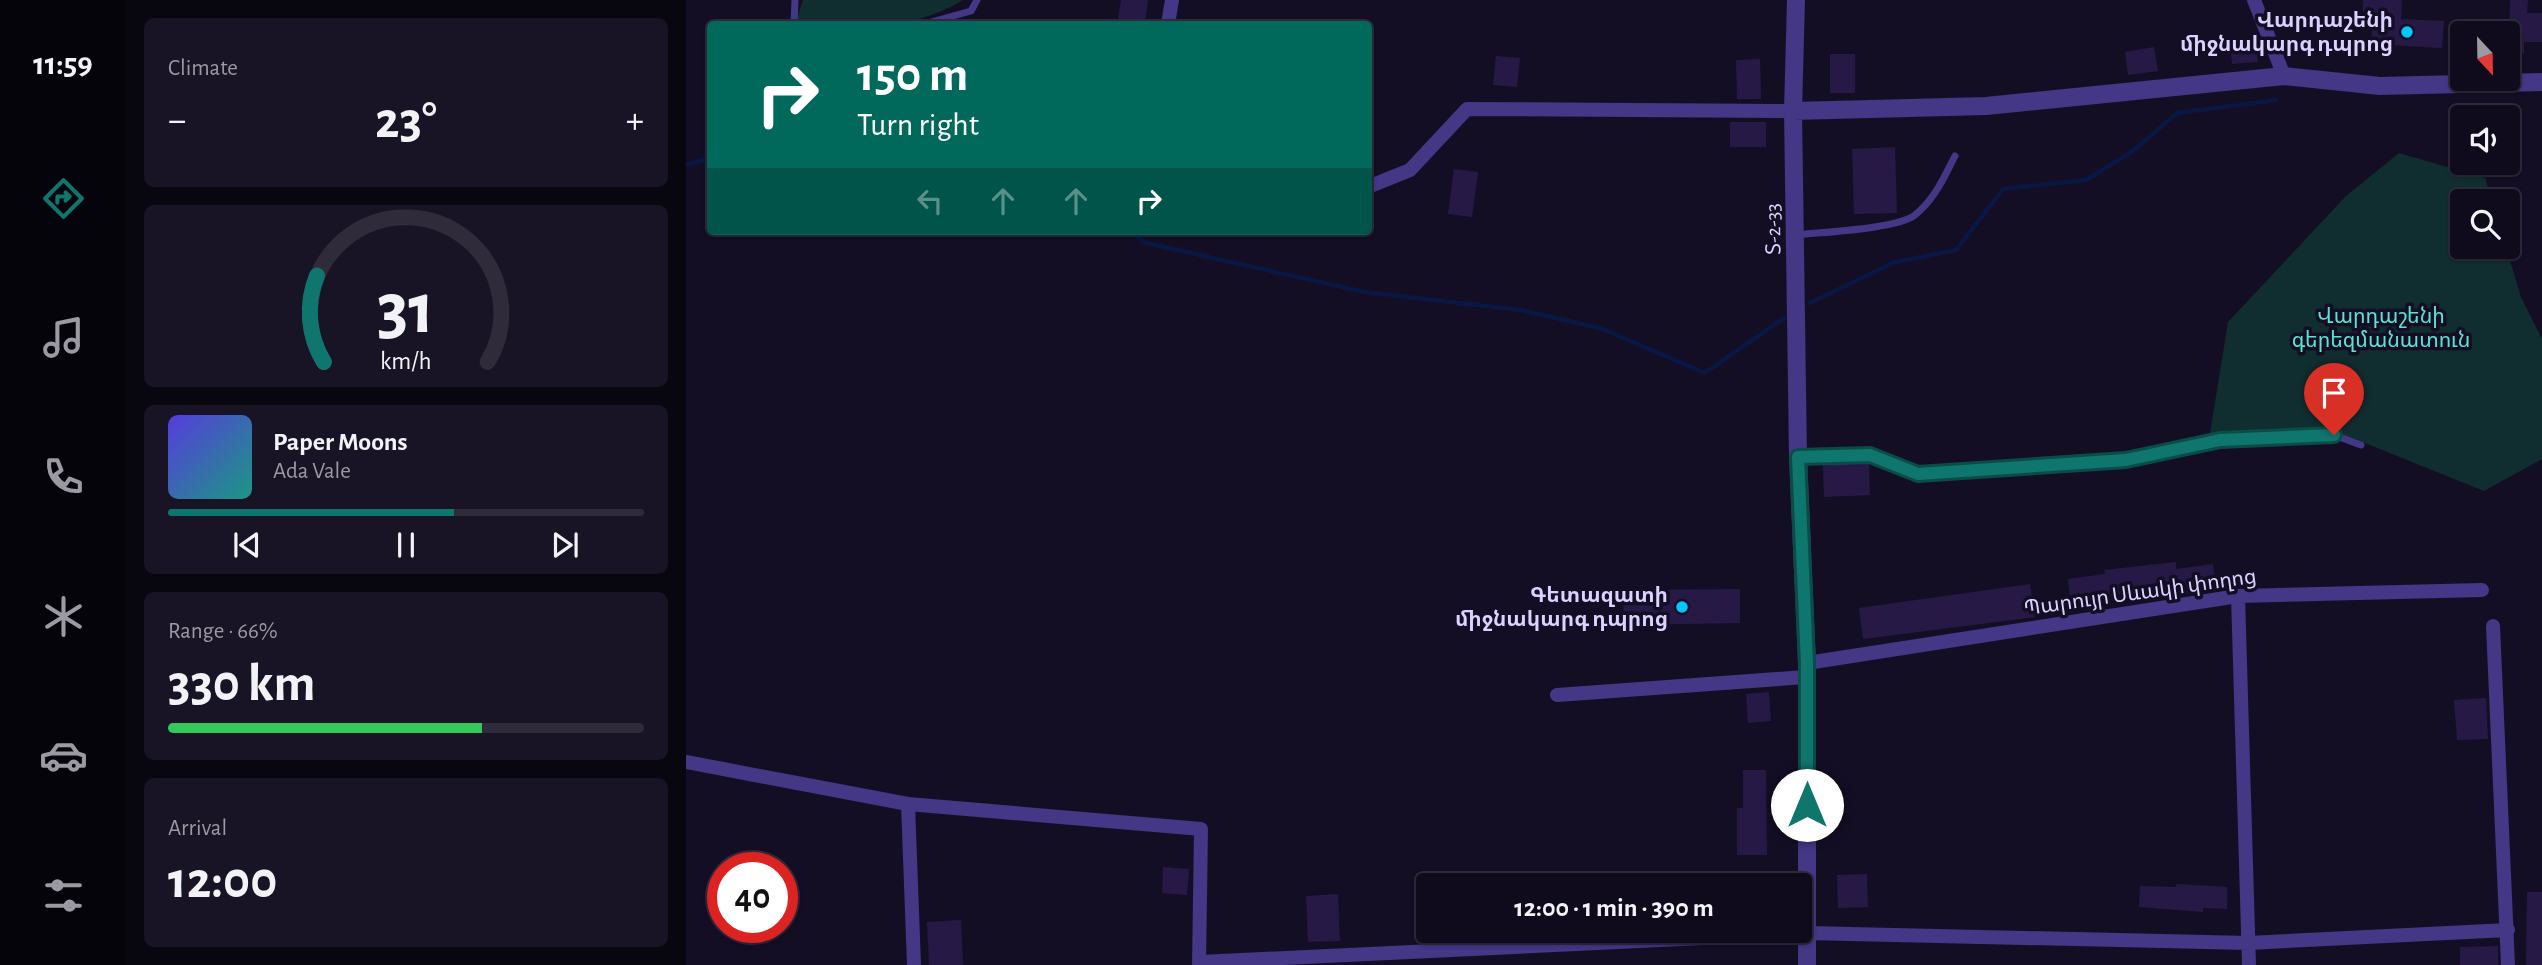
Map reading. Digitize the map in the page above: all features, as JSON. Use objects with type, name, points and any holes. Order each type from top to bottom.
[{"type":"street","points":[[1168,21],[1172,0]]},
{"type":"street","name":"Տ-2-33","points":[[1796,0],[1793,111],[1798,457],[1807,670],[1808,873]]},
{"type":"street","points":[[2254,0],[2284,76]]},
{"type":"street","points":[[1372,185],[1410,170],[1467,108],[1793,111],[1986,106],[2284,76],[2380,86],[2542,82]]},
{"type":"street","name":"Պարույր Սևակի փողոց","points":[[1557,695],[1807,670],[2238,596],[2482,590]]},
{"type":"street","points":[[2238,596],[2249,965]]},
{"type":"street","points":[[2493,626],[2508,965]]},
{"type":"street","points":[[686,762],[908,804],[1201,829],[1199,963],[1605,943]]},
{"type":"street","points":[[908,804],[914,965]]},
{"type":"street","points":[[1812,933],[2248,943],[2508,930]]},
{"type":"street","name":"Տ-2-33","points":[[1807,965],[1808,943]]},
{"type":"lane","points":[[794,21],[795,0]]},
{"type":"lane","points":[[935,21],[971,11],[977,0]]},
{"type":"lane","points":[[1796,235],[1866,228],[1913,217],[1934,197],[1955,156]]},
{"type":"lane","points":[[1798,457],[1870,455],[1918,474],[2126,460],[2220,440],[2334,435],[2361,445]]},
{"type":"green space","points":[[803,0],[963,0],[942,11],[910,21],[796,21]]},
{"type":"green space","name":"Վարդաշենի գերեզմանատուն","points":[[2399,153],[2450,168],[2450,175],[2475,175],[2485,178],[2488,189],[2450,189],[2450,259],[2510,259],[2521,297],[2542,339],[2542,459],[2484,491],[2355,439],[2210,433],[2228,322],[2346,196]]},
{"type":"building","points":[[1121,0],[1148,0],[1145,21],[1118,19]]},
{"type":"building","name":"Վարդաշենի միջնակարգ դպրոց","points":[[2363,0],[2402,0],[2401,19],[2444,21],[2442,48],[2371,44],[2373,13],[2363,12]]},
{"type":"building","points":[[2510,0],[2528,0],[2527,13],[2542,13],[2542,42],[2524,42],[2524,53],[2520,53],[2520,21],[2510,21]]},
{"type":"building","points":[[2256,39],[2258,62],[2232,64],[2230,41]]},
{"type":"building","points":[[2154,47],[2158,71],[2128,75],[2125,52]]},
{"type":"building","points":[[1830,54],[1855,54],[1855,93],[1830,93]]},
{"type":"building","points":[[1496,56],[1520,58],[1517,87],[1493,85]]},
{"type":"building","points":[[1760,59],[1761,99],[1737,99],[1736,60]]},
{"type":"building","points":[[1730,122],[1766,122],[1766,147],[1730,147]]},
{"type":"building","points":[[1895,147],[1897,213],[1854,214],[1852,149]]},
{"type":"building","points":[[1454,169],[1478,172],[1472,217],[1448,214]]},
{"type":"building","points":[[1869,463],[1870,495],[1824,497],[1823,464]]},
{"type":"building","points":[[2176,562],[2176,569],[2213,564],[2216,590],[2181,595],[2180,589],[2143,591],[2105,597],[2106,604],[2071,608],[2068,579],[2105,574],[2104,570]]},
{"type":"building","points":[[2030,584],[2035,617],[1863,639],[1859,608]]},
{"type":"building","name":"Գետազատի միջնակարգ դպրոց","points":[[1740,589],[1740,623],[1624,625],[1623,590]]},
{"type":"building","points":[[1769,692],[1771,721],[1748,723],[1746,694]]},
{"type":"building","points":[[2486,698],[2488,739],[2457,740],[2454,700]]},
{"type":"building","points":[[1743,770],[1766,770],[1767,855],[1737,855],[1737,808],[1743,808]]},
{"type":"building","points":[[1163,867],[1189,869],[1187,895],[1162,893]]},
{"type":"building","points":[[1867,874],[1868,907],[1838,908],[1837,875]]},
{"type":"building","points":[[2176,884],[2227,887],[2227,909],[2203,908],[2203,912],[2139,907],[2140,886],[2176,887]]},
{"type":"building","points":[[2527,892],[2542,892],[2542,965],[2526,965]]},
{"type":"building","points":[[1338,894],[1340,941],[1308,942],[1306,896]]},
{"type":"building","points":[[961,920],[963,965],[929,965],[927,922]]},
{"type":"building","points":[[2498,946],[2498,965],[2460,965],[2460,947]]},
{"type":"waterway","points":[[1810,303],[1895,262],[1956,250],[2003,189],[2086,180],[2133,151],[2177,113],[2276,100]]},
{"type":"waterway","points":[[686,165],[707,159]]},
{"type":"waterway","points":[[1135,235],[1146,243],[1365,292],[1520,310],[1600,328],[1705,373],[1784,318]]},
{"type":"place","name":"Վարդաշենի միջնակարգ դպրոց","points":[[2407,32]]},
{"type":"place","name":"Գետազատի միջնակարգ դպրոց","points":[[1682,607]]},
{"type":"route","points":[[1807,805],[1807,663],[1798,457],[1870,455],[1918,474],[2126,460],[2220,440],[2334,435]]}]
